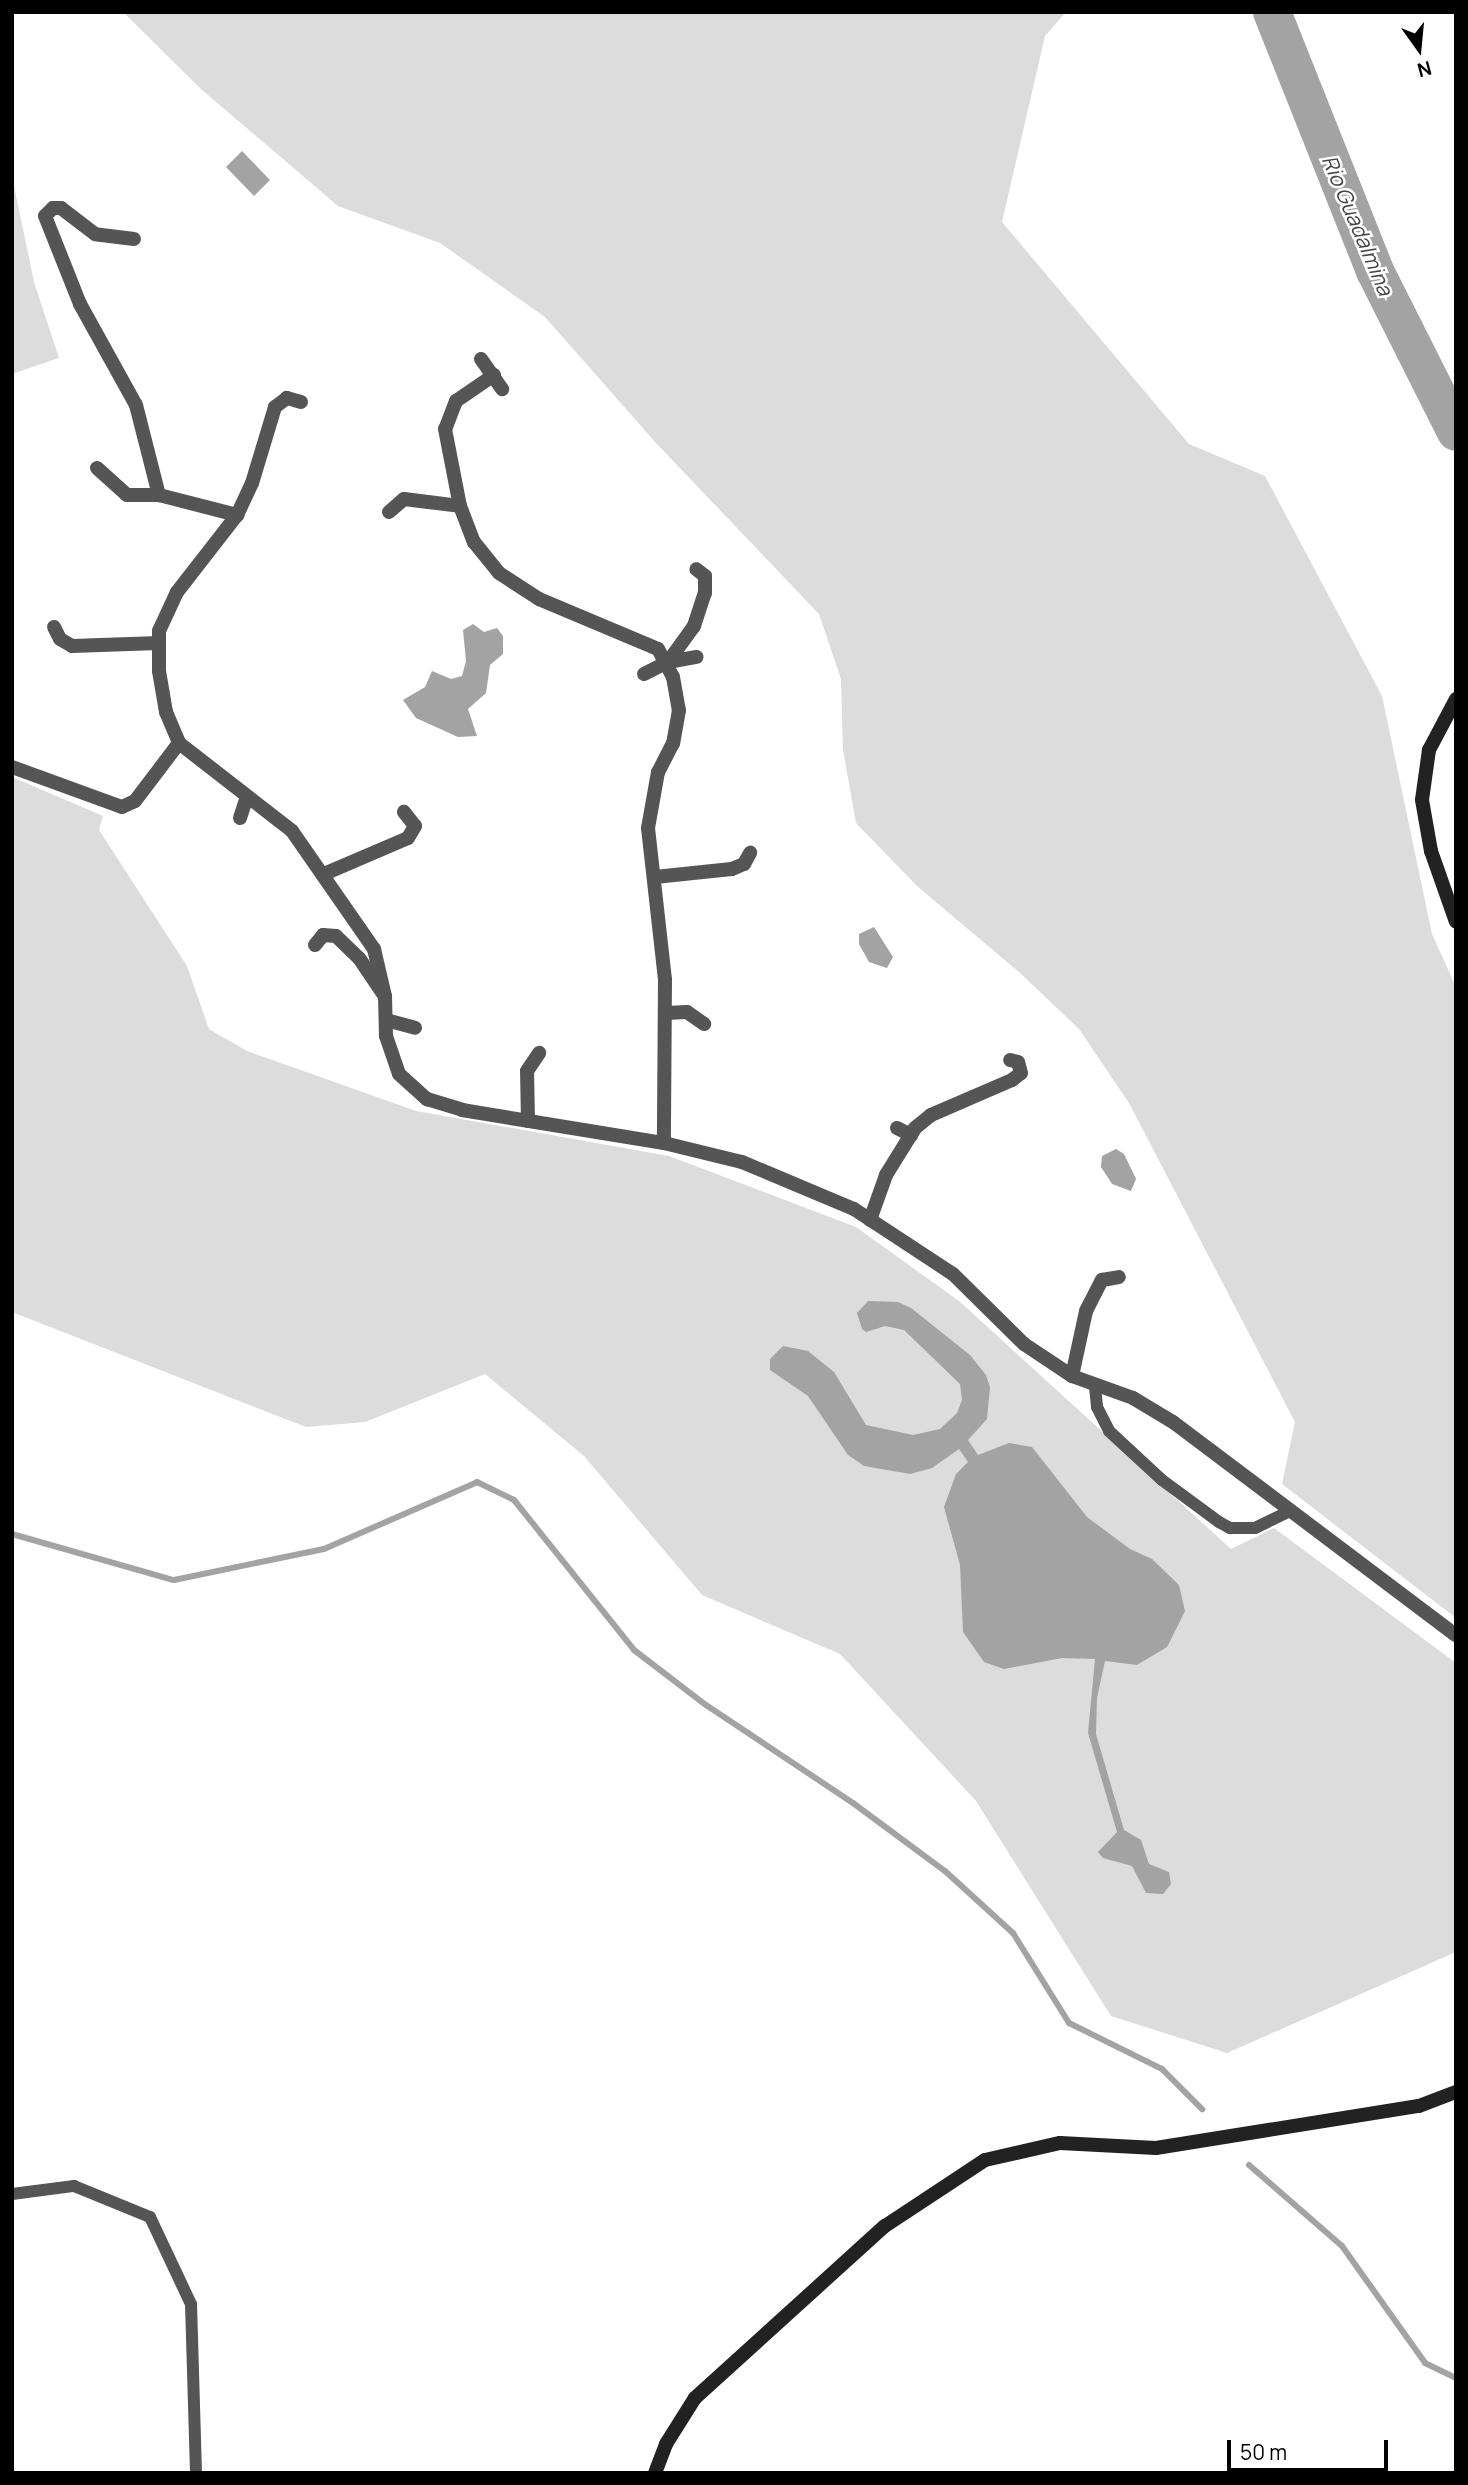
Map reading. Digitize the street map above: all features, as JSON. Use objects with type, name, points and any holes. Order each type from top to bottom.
[{"type":"street","points":[[134,239],[95,234],[61,208],[53,208],[45,216],[80,304],[136,405],[159,495]]},
{"type":"street","points":[[481,359],[502,389]]},
{"type":"street","points":[[494,375],[456,401],[449,414],[446,445],[460,506],[474,542],[499,573],[539,599],[658,649],[668,662],[679,710],[673,743],[659,772],[648,828],[655,877],[666,1013],[664,1143]]},
{"type":"street","points":[[301,402],[287,398],[275,407],[256,473],[237,515],[177,592],[159,631],[166,712],[178,743],[292,831],[374,950],[386,996],[386,1036],[399,1074],[427,1099],[528,1121],[664,1143],[742,1163],[870,1220],[953,1275],[1024,1344],[1072,1376],[1095,1387],[1133,1398],[1174,1422],[1288,1512],[1456,1635]]},
{"type":"street","points":[[97,468],[127,495],[159,495],[237,515]]},
{"type":"street","points":[[389,512],[404,499],[460,506]]},
{"type":"street","points":[[668,662],[694,626],[703,602],[706,580],[696,569]]},
{"type":"street","points":[[54,627],[60,639],[72,646],[159,643]]},
{"type":"street","points":[[644,674],[668,662],[697,657]]},
{"type":"street","points":[[1456,699],[1429,750],[1422,800],[1424,826],[1456,922]]},
{"type":"street","points":[[12,767],[122,807],[135,801],[178,743]]},
{"type":"street","points":[[240,818],[247,797]]},
{"type":"street","points":[[324,874],[398,849],[414,831],[412,818],[404,812]]},
{"type":"street","points":[[655,877],[733,874],[744,864],[750,853]]},
{"type":"street","points":[[315,945],[323,935],[336,936],[359,958],[386,996]]},
{"type":"street","points":[[666,1013],[687,1012],[704,1024]]},
{"type":"street","points":[[386,1020],[415,1028]]},
{"type":"street","points":[[528,1121],[527,1070],[539,1053]]},
{"type":"street","points":[[870,1220],[886,1175],[911,1135],[931,1115],[959,1108],[1021,1073],[1018,1062],[1010,1060]]},
{"type":"street","points":[[897,1128],[911,1135]]},
{"type":"street","points":[[1072,1376],[1087,1297],[1102,1280],[1119,1277]]},
{"type":"street","points":[[655,2473],[666,2444],[695,2398],[885,2227],[985,2160],[1060,2143],[1156,2148],[1419,2106],[1456,2092]]},
{"type":"lane","points":[[1095,1387],[1097,1407],[1110,1431],[1162,1480],[1219,1522],[1230,1528],[1255,1528],[1288,1512]]},
{"type":"lane","points":[[12,2194],[74,2186],[150,2217],[191,2304],[197,2473]]},
{"type":"shaded area","points":[[123,12],[1066,12],[1045,36],[1002,222],[1189,444],[1265,476],[1382,696],[1432,934],[1456,987],[1456,1618],[1282,1484],[1295,1422],[1129,1103],[1079,1029],[1019,972],[917,886],[856,823],[843,750],[841,679],[819,614],[656,443],[545,317],[440,243],[338,206],[201,89]]},
{"type":"shaded area","points":[[242,151],[270,180],[254,196],[226,167]]},
{"type":"shaded area","points":[[12,176],[34,282],[59,358],[12,374]]},
{"type":"shaded area","points":[[473,624],[484,632],[497,628],[503,636],[503,654],[490,665],[486,693],[468,709],[477,736],[458,737],[416,718],[403,700],[425,687],[432,671],[451,679],[462,676],[466,661],[463,630]]},
{"type":"shaded area","points":[[12,777],[103,816],[99,830],[187,966],[209,1029],[247,1051],[416,1111],[669,1156],[856,1227],[959,1301],[1231,1549],[1274,1528],[1456,1663],[1456,1952],[1227,2053],[1111,2016],[976,1801],[840,1654],[702,1595],[584,1456],[485,1374],[365,1422],[306,1427],[12,1312]]},
{"type":"shaded area","points":[[874,927],[893,957],[887,968],[869,962],[859,944],[859,934]]},
{"type":"shaded area","points":[[1116,1149],[1124,1154],[1136,1179],[1131,1191],[1112,1184],[1101,1167],[1102,1156]]},
{"type":"shaded area","points":[[868,1301],[898,1302],[911,1308],[970,1355],[986,1375],[990,1387],[987,1419],[968,1440],[978,1455],[1009,1443],[1032,1447],[1087,1517],[1130,1549],[1152,1559],[1179,1585],[1185,1611],[1167,1647],[1137,1665],[1105,1661],[1097,1698],[1096,1734],[1124,1830],[1141,1840],[1149,1864],[1169,1872],[1171,1884],[1163,1894],[1146,1893],[1132,1866],[1103,1858],[1098,1852],[1117,1832],[1088,1733],[1095,1659],[1062,1658],[1004,1669],[984,1662],[963,1632],[960,1565],[944,1507],[956,1474],[968,1462],[959,1449],[932,1468],[910,1474],[864,1466],[848,1455],[808,1396],[770,1370],[770,1359],[783,1346],[808,1351],[834,1372],[866,1425],[913,1435],[940,1429],[957,1413],[962,1400],[960,1384],[904,1330],[885,1326],[866,1332],[862,1329],[857,1313]]},
{"type":"waterway","name":"Rio Guadalmina","points":[[1272,12],[1375,271],[1456,432]]},
{"type":"waterway","points":[[12,1534],[174,1580],[324,1549],[477,1482],[514,1500],[634,1650],[706,1705],[853,1803],[945,1871],[1013,1933],[1069,2023],[1162,2069],[1202,2109]]},
{"type":"waterway","points":[[1249,2165],[1342,2246],[1425,2363],[1456,2378]]}]
